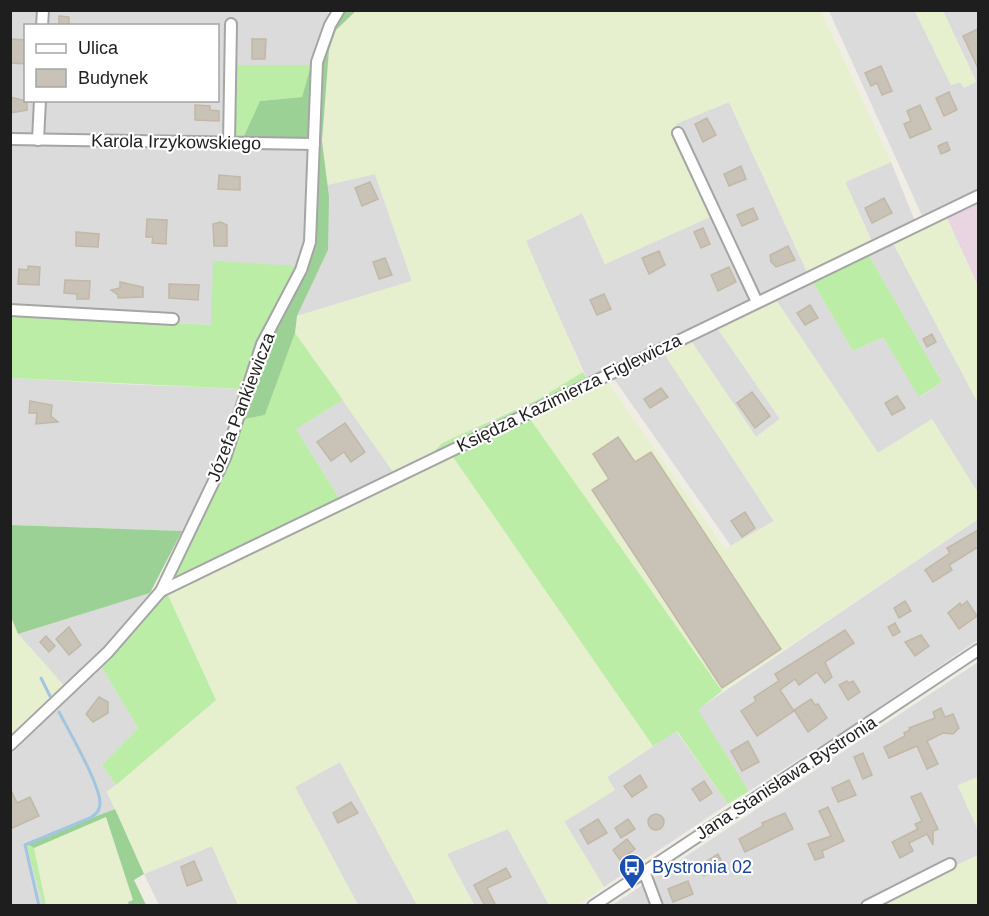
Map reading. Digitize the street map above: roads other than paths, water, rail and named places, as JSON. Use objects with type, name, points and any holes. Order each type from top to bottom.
[{"type":"street","name":"Józefa Pankiewicza","points":[[10,745],[108,652],[161,591],[225,458],[262,345],[301,270],[310,242],[317,62],[330,25],[339,10]]},
{"type":"street","points":[[229,143],[231,24]]},
{"type":"street","points":[[38,140],[40,102]]},
{"type":"street","points":[[678,133],[757,302]]},
{"type":"street","name":"Karola Irzykowskiego","points":[[10,138],[314,144]]},
{"type":"street","name":"Księdza Kazimierza Figlewicza","points":[[161,591],[978,196]]},
{"type":"street","points":[[10,310],[173,319]]},
{"type":"street","name":"Jana Stanisława Bystronia","points":[[593,906],[978,651]]},
{"type":"street","points":[[867,906],[951,864]]},
{"type":"street","points":[[644,871],[657,906]]},
{"type":"waterway","points":[[41,678],[50,696]]},
{"type":"waterway","points":[[39,906],[25,845],[90,818],[100,806],[99,795],[90,771],[59,712]]},
{"type":"place","name":"Bystronia 02","points":[[632,890]]}]
